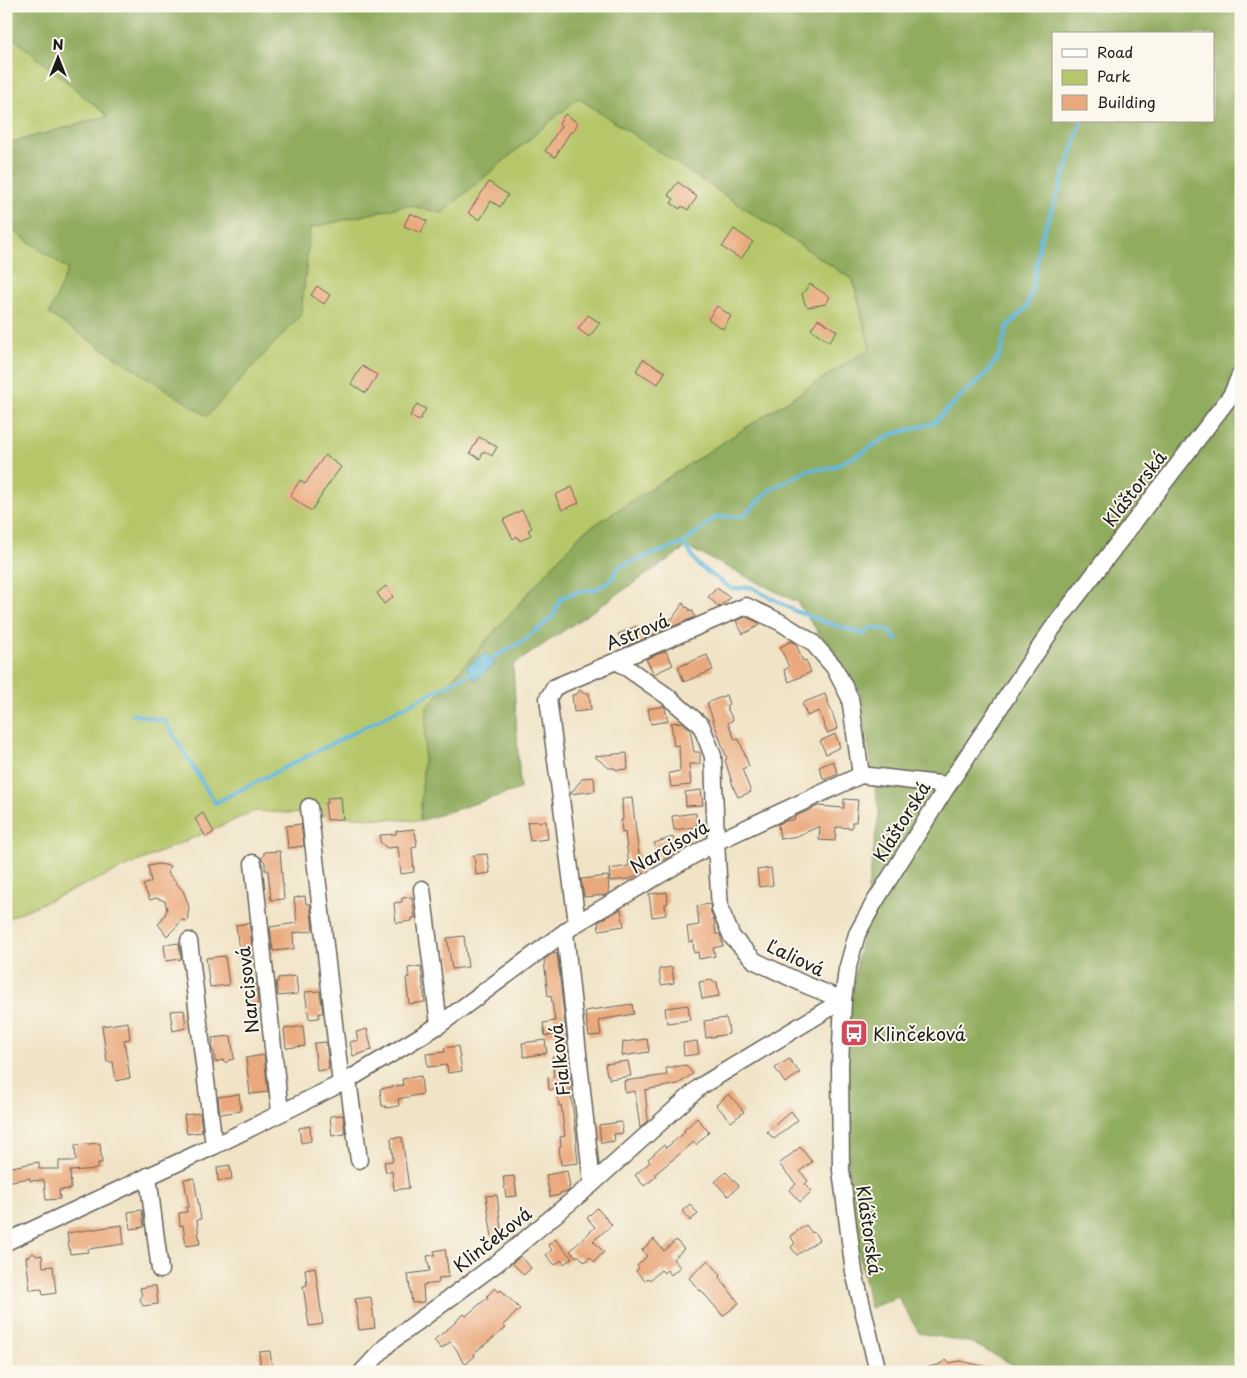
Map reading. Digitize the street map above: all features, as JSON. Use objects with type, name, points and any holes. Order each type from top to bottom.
[{"type":"street","name":"Kláštorská","points":[[878,1372],[854,1272],[841,1170],[840,1074],[843,1000],[846,970],[857,934],[881,890],[948,784],[1052,629],[1232,394],[1241,372]]},
{"type":"street","name":"Astrová","points":[[548,698],[555,687],[746,606],[780,622],[812,642],[834,667],[850,698],[861,775]]},
{"type":"street","name":"Ľaliová","points":[[617,661],[668,696],[701,725],[713,756],[720,909],[732,937],[755,962],[843,1000]]},
{"type":"street","name":"Fialková","points":[[548,698],[571,927],[592,1184]]},
{"type":"street","points":[[861,775],[948,784]]},
{"type":"street","name":"Narcisová","points":[[6,1242],[214,1146],[280,1112],[345,1082],[439,1025],[571,927],[716,842],[861,775]]},
{"type":"street","points":[[309,807],[345,1082],[359,1160]]},
{"type":"street","name":"Narcisová","points":[[253,863],[280,1112]]},
{"type":"street","points":[[422,888],[439,1025]]},
{"type":"street","points":[[189,941],[214,1146]]},
{"type":"street","name":"Klinčeková","points":[[362,1372],[388,1343],[497,1263],[592,1184],[701,1086],[843,1000]]},
{"type":"street","points":[[148,1176],[160,1270]]},
{"type":"green space","points":[[6,6],[1241,6],[1241,1372],[1027,1372],[972,1343],[919,1333],[898,1297],[870,1308],[851,1217],[843,1059],[879,813],[860,692],[797,602],[687,547],[513,665],[520,789],[420,821],[427,707],[582,533],[870,348],[853,280],[578,98],[442,213],[408,205],[310,228],[301,315],[207,416],[49,314],[68,269],[6,226],[6,144],[108,116],[6,32]]},
{"type":"green space","points":[[6,32],[108,116],[6,144]]},
{"type":"green space","points":[[578,98],[853,280],[870,348],[582,533],[427,707],[420,821],[255,811],[6,919],[6,226],[69,269],[301,315],[310,228],[408,205],[442,213]]},
{"type":"water","points":[[486,653],[495,665],[475,680],[466,667]]},
{"type":"building","points":[[565,114],[578,123],[572,133],[570,132],[555,157],[545,151],[561,126],[559,124]]},
{"type":"building","points":[[489,182],[508,195],[500,207],[491,201],[480,220],[468,213]]},
{"type":"building","points":[[678,182],[697,197],[688,210],[682,206],[680,209],[671,203],[674,199],[668,195]]},
{"type":"building","points":[[410,213],[427,221],[421,233],[404,226]]},
{"type":"building","points":[[734,229],[753,242],[741,259],[722,247]]},
{"type":"building","points":[[810,284],[830,297],[826,304],[808,307],[805,304],[802,294]]},
{"type":"building","points":[[317,286],[330,295],[324,304],[311,295]]},
{"type":"building","points":[[717,306],[731,316],[723,329],[708,319]]},
{"type":"building","points":[[588,315],[600,323],[589,337],[578,329]]},
{"type":"building","points":[[818,319],[837,331],[829,342],[811,329]]},
{"type":"building","points":[[643,359],[665,372],[658,384],[636,371]]},
{"type":"building","points":[[362,366],[377,375],[366,393],[351,384]]},
{"type":"building","points":[[417,404],[426,409],[419,421],[410,416]]},
{"type":"building","points":[[479,437],[497,447],[492,456],[484,451],[480,459],[470,453]]},
{"type":"building","points":[[325,455],[341,467],[311,511],[290,496],[300,480],[305,484]]},
{"type":"building","points":[[572,487],[579,503],[562,510],[555,495]]},
{"type":"building","points":[[522,510],[532,528],[528,530],[531,535],[520,541],[517,536],[513,539],[503,520]]},
{"type":"building","points":[[386,586],[393,597],[384,604],[377,593]]},
{"type":"building","points":[[717,588],[730,598],[719,607],[708,597]]},
{"type":"building","points":[[683,603],[686,608],[688,607],[690,611],[692,610],[695,617],[624,647],[618,634],[637,626],[639,632],[673,618]]},
{"type":"building","points":[[746,617],[760,625],[743,634],[736,621]]},
{"type":"building","points":[[791,641],[796,644],[803,661],[806,660],[811,672],[789,682],[784,670],[789,667],[780,647]]},
{"type":"building","points":[[666,651],[673,665],[654,674],[646,659]]},
{"type":"building","points":[[707,655],[713,670],[684,682],[678,667]]},
{"type":"building","points":[[580,690],[583,693],[589,693],[591,710],[574,712],[572,695],[577,694]]},
{"type":"building","points":[[825,694],[838,729],[827,733],[819,711],[807,716],[802,703]]},
{"type":"building","points":[[726,695],[729,704],[726,706],[733,720],[728,723],[735,740],[739,739],[749,766],[742,769],[751,792],[738,797],[707,703]]},
{"type":"building","points":[[664,706],[668,721],[651,724],[648,709]]},
{"type":"building","points":[[682,722],[690,729],[694,752],[700,752],[700,764],[689,764],[691,785],[671,787],[669,773],[680,771],[679,745],[674,746],[671,723]]},
{"type":"building","points":[[835,734],[840,747],[826,754],[820,741]]},
{"type":"building","points":[[627,753],[628,769],[616,770],[615,768],[609,768],[594,756]]},
{"type":"building","points":[[833,761],[838,774],[824,780],[819,767]]},
{"type":"building","points":[[594,777],[595,791],[570,794],[583,778]]},
{"type":"building","points":[[701,790],[703,805],[686,806],[685,792]]},
{"type":"building","points":[[341,797],[343,819],[327,820],[325,803],[328,803],[327,798]]},
{"type":"building","points":[[632,798],[641,872],[631,879],[610,881],[609,869],[629,866],[625,832],[622,833],[621,820],[623,820],[622,799]]},
{"type":"building","points":[[844,799],[858,800],[856,822],[852,822],[852,828],[836,827],[835,841],[819,840],[820,826],[797,836],[780,839],[778,824],[795,819],[794,817],[818,806],[844,808]]},
{"type":"building","points":[[203,813],[214,832],[206,837],[195,819]]},
{"type":"building","points":[[696,813],[697,827],[674,830],[672,816]]},
{"type":"building","points":[[546,821],[548,839],[530,841],[527,822]]},
{"type":"building","points":[[301,824],[304,846],[288,848],[286,826]]},
{"type":"building","points":[[414,829],[417,841],[416,847],[412,848],[414,872],[401,874],[398,847],[387,848],[380,842],[380,835],[396,834],[396,831]]},
{"type":"building","points":[[673,837],[676,847],[675,854],[661,861],[654,843]]},
{"type":"building","points":[[280,851],[284,899],[271,900],[268,870],[265,870],[265,862],[261,858],[264,852]]},
{"type":"building","points":[[487,854],[490,873],[476,875],[474,855]]},
{"type":"building","points":[[159,864],[170,866],[168,873],[183,891],[189,909],[187,921],[181,920],[167,936],[158,924],[163,920],[162,918],[167,910],[165,901],[156,898],[150,900],[143,885],[151,882],[148,866]]},
{"type":"building","points":[[771,868],[773,885],[759,887],[757,870]]},
{"type":"building","points":[[608,876],[609,893],[606,895],[584,897],[581,879]]},
{"type":"building","points":[[667,892],[666,915],[652,917],[649,894]]},
{"type":"building","points":[[305,896],[306,904],[310,904],[313,929],[311,931],[293,933],[294,949],[273,951],[270,927],[297,923],[294,898]]},
{"type":"building","points":[[412,897],[415,918],[412,918],[412,921],[396,923],[394,903],[402,902],[402,898]]},
{"type":"building","points":[[710,904],[716,934],[720,934],[723,946],[713,948],[715,956],[699,959],[698,952],[694,953],[693,941],[689,942],[687,927],[699,925],[697,906]]},
{"type":"building","points":[[621,909],[624,926],[599,930],[598,922]]},
{"type":"building","points":[[249,923],[253,953],[250,953],[251,958],[240,959],[236,925]]},
{"type":"building","points":[[464,936],[468,967],[452,969],[447,938]]},
{"type":"building","points":[[179,943],[181,959],[166,961],[164,945]]},
{"type":"building","points":[[557,953],[567,1041],[558,1042],[557,1034],[545,1036],[543,1023],[555,1021],[551,996],[548,997],[544,960]]},
{"type":"building","points":[[225,956],[229,985],[210,987],[206,958]]},
{"type":"building","points":[[421,966],[425,1002],[409,1004],[406,978],[409,977],[408,968]]},
{"type":"building","points":[[672,967],[674,983],[661,985],[659,969]]},
{"type":"building","points":[[296,976],[298,994],[278,996],[276,982],[278,982],[278,978]]},
{"type":"building","points":[[712,980],[717,982],[719,996],[702,999],[699,982]]},
{"type":"building","points":[[256,984],[258,1004],[248,1005],[246,985]]},
{"type":"building","points":[[320,991],[323,1013],[319,1013],[319,1018],[309,1019],[305,992]]},
{"type":"building","points":[[632,1004],[634,1014],[599,1020],[601,1035],[589,1036],[585,1011]]},
{"type":"building","points":[[688,1005],[690,1020],[667,1023],[665,1008]]},
{"type":"building","points":[[184,1010],[186,1028],[173,1031],[170,1011]]},
{"type":"building","points":[[726,1018],[729,1034],[706,1038],[704,1021]]},
{"type":"building","points":[[128,1022],[130,1039],[124,1040],[130,1078],[116,1081],[113,1062],[107,1062],[102,1026]]},
{"type":"building","points":[[303,1026],[305,1046],[286,1048],[284,1029]]},
{"type":"building","points":[[367,1029],[372,1050],[353,1056],[350,1042],[358,1040],[356,1032]]},
{"type":"building","points":[[231,1036],[234,1059],[226,1063],[223,1060],[215,1062],[212,1038]]},
{"type":"building","points":[[647,1039],[649,1052],[622,1056],[623,1042]]},
{"type":"building","points":[[545,1040],[547,1053],[524,1057],[522,1043]]},
{"type":"building","points":[[697,1041],[699,1054],[684,1056],[683,1043]]},
{"type":"building","points":[[326,1042],[329,1069],[317,1071],[314,1043]]},
{"type":"building","points":[[458,1046],[462,1071],[448,1073],[447,1065],[428,1067],[426,1054],[445,1052],[444,1048]]},
{"type":"building","points":[[264,1055],[268,1092],[250,1094],[246,1058]]},
{"type":"building","points":[[566,1055],[572,1088],[570,1088],[578,1163],[561,1165],[560,1137],[565,1136],[561,1105],[559,1106],[557,1089],[549,1089],[548,1077],[554,1076],[552,1057]]},
{"type":"building","points":[[789,1059],[800,1073],[785,1083],[775,1068]]},
{"type":"building","points":[[628,1061],[631,1076],[609,1079],[605,1064]]},
{"type":"building","points":[[686,1065],[693,1074],[678,1084],[645,1090],[648,1120],[640,1128],[635,1091],[625,1093],[624,1081],[667,1075],[666,1068]]},
{"type":"building","points":[[421,1076],[423,1094],[398,1099],[399,1106],[386,1108],[386,1106],[382,1106],[380,1089],[403,1085],[402,1079]]},
{"type":"building","points":[[239,1094],[241,1111],[220,1114],[218,1097]]},
{"type":"building","points":[[729,1094],[744,1112],[731,1122],[716,1105]]},
{"type":"building","points":[[791,1111],[798,1120],[774,1139],[767,1132]]},
{"type":"building","points":[[200,1113],[202,1132],[187,1134],[184,1115]]},
{"type":"building","points":[[343,1115],[345,1134],[332,1136],[330,1116]]},
{"type":"building","points":[[697,1118],[709,1132],[696,1145],[694,1142],[655,1174],[657,1176],[644,1186],[635,1175],[650,1162],[648,1159],[664,1145],[666,1148],[685,1132],[684,1130]]},
{"type":"building","points":[[621,1122],[623,1133],[614,1134],[615,1141],[601,1143],[599,1125]]},
{"type":"building","points":[[310,1126],[311,1141],[301,1143],[299,1128]]},
{"type":"building","points":[[402,1137],[409,1188],[394,1190],[392,1171],[386,1172],[384,1162],[393,1161],[391,1138]]},
{"type":"building","points":[[100,1143],[102,1163],[98,1163],[98,1169],[70,1171],[71,1189],[59,1190],[60,1199],[46,1200],[44,1180],[30,1181],[30,1178],[6,1182],[6,1168],[39,1162],[39,1169],[59,1169],[59,1161],[76,1161],[75,1145]]},
{"type":"building","points":[[800,1147],[812,1162],[800,1171],[808,1181],[805,1184],[812,1191],[800,1202],[789,1190],[796,1184],[779,1164]]},
{"type":"building","points":[[230,1165],[232,1179],[218,1181],[217,1167]]},
{"type":"building","points":[[567,1171],[569,1190],[560,1193],[560,1195],[550,1197],[546,1175]]},
{"type":"building","points":[[726,1172],[739,1186],[728,1196],[715,1182]]},
{"type":"building","points":[[514,1176],[517,1196],[506,1197],[503,1177]]},
{"type":"building","points":[[194,1178],[201,1219],[197,1220],[200,1244],[186,1246],[183,1225],[180,1226],[179,1213],[187,1212],[186,1207],[189,1207],[184,1179]]},
{"type":"building","points":[[497,1195],[502,1237],[492,1238],[486,1196]]},
{"type":"building","points":[[690,1204],[698,1214],[690,1221],[682,1211]]},
{"type":"building","points":[[597,1208],[612,1225],[593,1241],[604,1252],[594,1262],[590,1257],[585,1262],[578,1255],[576,1257],[570,1251],[595,1227],[587,1218]]},
{"type":"building","points":[[142,1210],[144,1227],[130,1229],[128,1212]]},
{"type":"building","points":[[122,1225],[124,1244],[88,1249],[88,1252],[70,1254],[67,1233]]},
{"type":"building","points":[[806,1225],[819,1240],[797,1255],[791,1247],[795,1243],[790,1236]]},
{"type":"building","points":[[555,1239],[572,1258],[564,1264],[561,1260],[555,1265],[546,1255],[552,1250],[548,1245]]},
{"type":"building","points":[[654,1239],[664,1251],[676,1240],[684,1249],[673,1259],[680,1267],[671,1275],[667,1270],[664,1273],[661,1270],[650,1280],[648,1278],[645,1281],[636,1271],[639,1268],[637,1266],[647,1256],[642,1250]]},
{"type":"building","points":[[445,1249],[449,1277],[438,1278],[439,1283],[423,1285],[424,1302],[412,1303],[408,1274],[430,1271],[427,1256],[435,1255],[434,1251]]},
{"type":"building","points":[[33,1253],[37,1256],[42,1255],[43,1267],[53,1266],[56,1293],[43,1295],[42,1289],[30,1290],[26,1257]]},
{"type":"building","points":[[521,1256],[531,1268],[524,1275],[512,1263]]},
{"type":"building","points":[[708,1260],[721,1275],[719,1277],[739,1303],[723,1316],[689,1278]]},
{"type":"building","points":[[315,1267],[323,1324],[309,1326],[303,1286],[307,1285],[305,1269]]},
{"type":"building","points":[[156,1286],[158,1304],[143,1306],[140,1299],[142,1296],[140,1288]]},
{"type":"building","points":[[495,1288],[499,1292],[501,1290],[520,1309],[503,1325],[506,1328],[474,1353],[475,1356],[466,1364],[450,1342],[441,1349],[434,1340],[464,1314],[466,1316],[488,1297]]},
{"type":"building","points":[[371,1297],[375,1328],[359,1330],[355,1299]]},
{"type":"building","points":[[270,1351],[273,1372],[261,1372],[259,1352]]},
{"type":"building","points":[[946,1360],[949,1363],[960,1361],[990,1368],[989,1372],[927,1372],[930,1370],[929,1367],[938,1365]]},
{"type":"waterway","points":[[491,659],[523,641],[552,618],[561,598],[580,591],[594,590],[608,583],[620,566],[684,543],[716,517],[743,516],[771,489],[808,470],[831,468],[863,452],[890,435],[934,423],[985,375],[1000,355],[1007,327],[1027,307],[1034,281],[1040,241],[1066,171],[1081,123]]},
{"type":"waterway","points":[[684,543],[698,565],[732,589],[751,587],[795,611],[825,622],[863,634],[872,628],[888,630],[897,640]]},
{"type":"waterway","points":[[132,714],[165,721],[215,803],[471,673]]},
{"type":"place","name":"Klinčeková","points":[[854,1033]]}]
